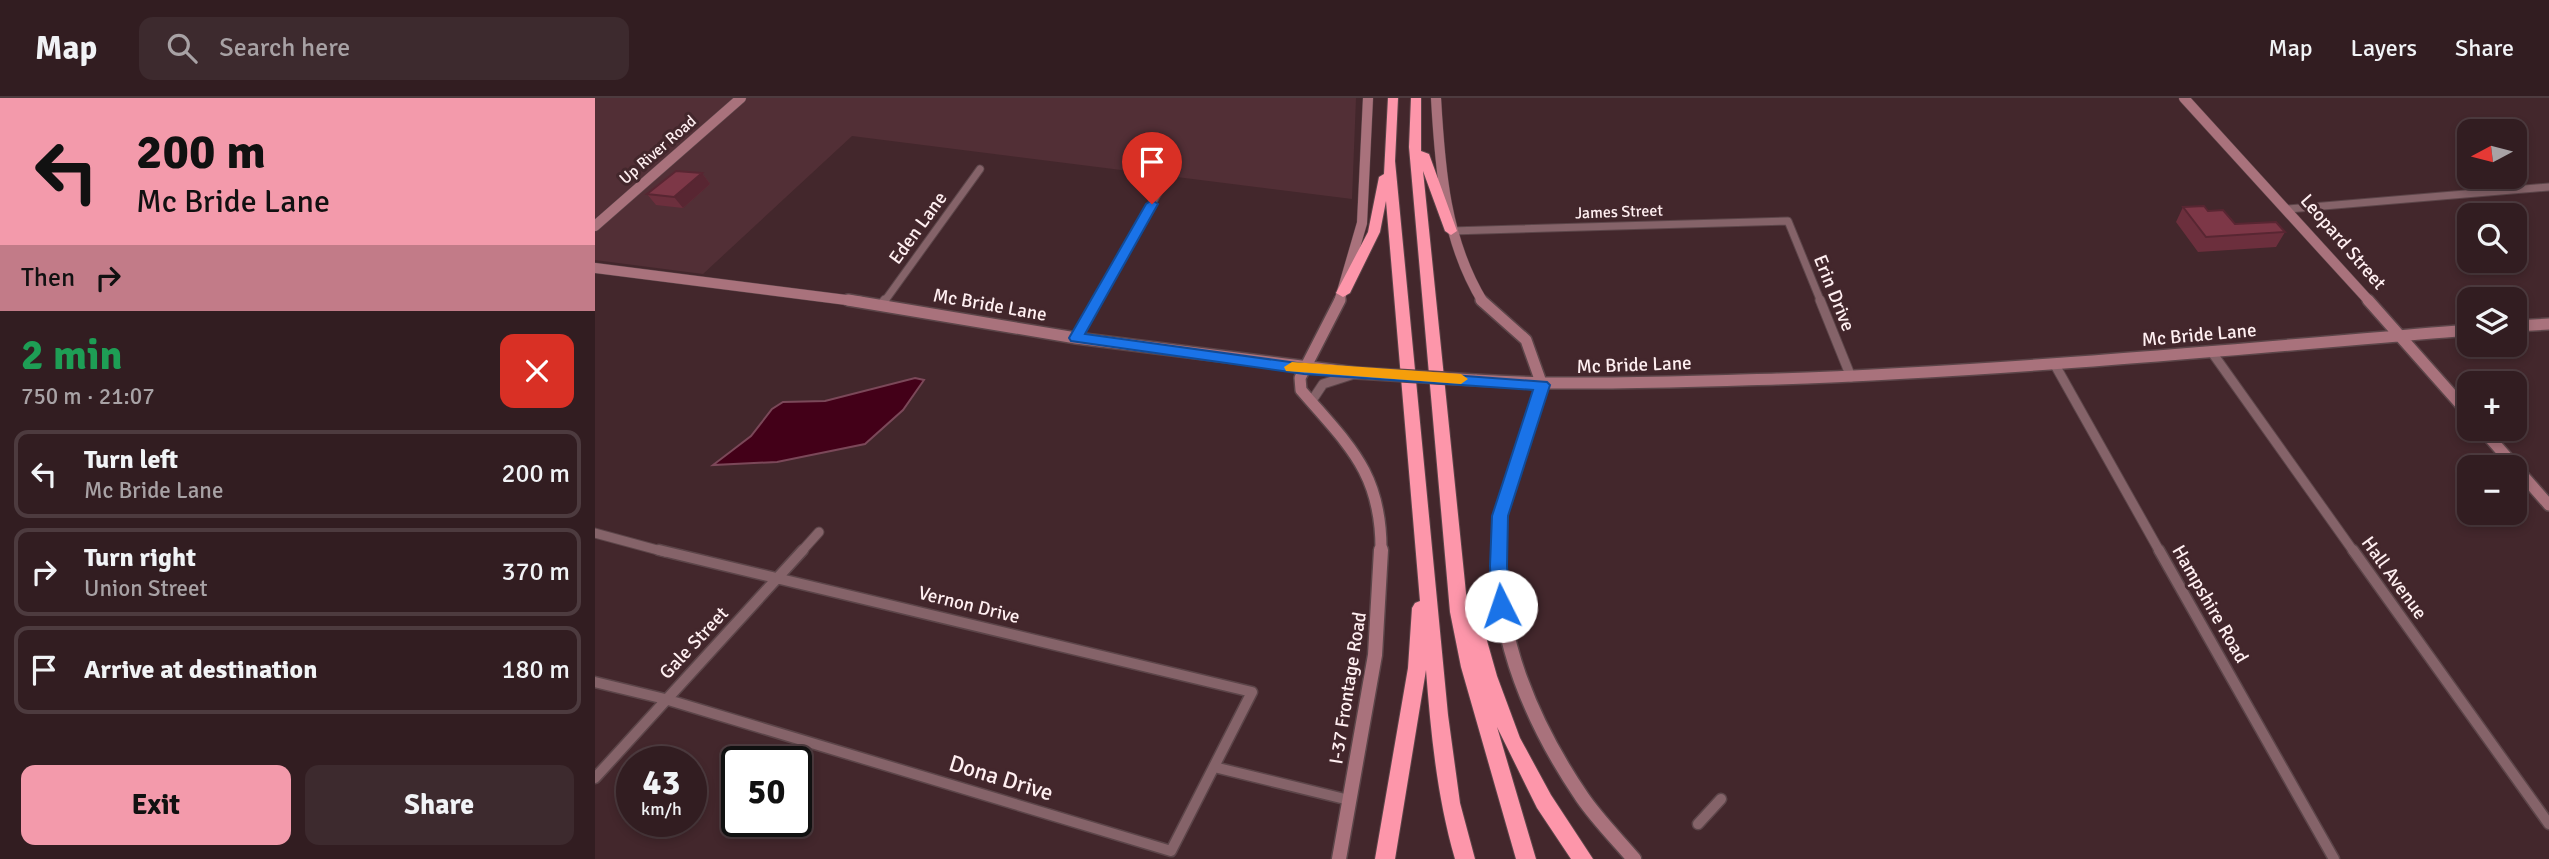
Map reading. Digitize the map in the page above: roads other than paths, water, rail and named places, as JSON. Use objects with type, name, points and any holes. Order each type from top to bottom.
[{"type":"highway","points":[[1343,293],[1374,232],[1389,161],[1393,98]]},
{"type":"highway","points":[[1417,98],[1424,161],[1451,231]]},
{"type":"highway","points":[[1417,98],[1415,147],[1452,566],[1470,667],[1526,859]]},
{"type":"highway","points":[[1389,161],[1446,775],[1465,859]]},
{"type":"highway","points":[[1452,566],[1464,588],[1489,685],[1514,749],[1556,824],[1583,859]]},
{"type":"highway","points":[[1385,859],[1417,668],[1425,568]]},
{"type":"main road","name":"Up River Road","points":[[595,226],[741,98]]},
{"type":"main road","points":[[1304,369],[1343,293],[1362,223],[1368,98]]},
{"type":"main road","points":[[1436,98],[1439,148],[1451,231],[1463,266],[1482,301],[1526,341],[1542,385],[1500,516],[1498,566],[1501,606],[1513,656],[1538,723],[1583,798],[1634,859]]},
{"type":"main road","name":"Leopard Street","points":[[2184,98],[2288,209],[2457,400]]},
{"type":"main road","name":"Mc Bride Lane","points":[[595,268],[882,304],[1076,338],[1304,369],[1542,385],[1851,377],[2055,365],[2457,331]]},
{"type":"main road","points":[[2527,326],[2549,324]]},
{"type":"main road","name":"I-37 Frontage Road","points":[[1304,369],[1300,383],[1311,402],[1359,458],[1371,486],[1381,548],[1380,630],[1339,859]]},
{"type":"main road","points":[[2493,441],[2549,505]]},
{"type":"street","name":"Eden Lane","points":[[882,304],[980,169]]},
{"type":"street","points":[[1076,338],[1164,182]]},
{"type":"street","points":[[2288,209],[2549,187]]},
{"type":"street","name":"James Street","points":[[1451,231],[1788,221]]},
{"type":"street","name":"Erin Drive","points":[[1788,221],[1851,377]]},
{"type":"street","name":"Hall Avenue","points":[[2211,351],[2549,824]]},
{"type":"street","name":"Hampshire Road","points":[[2055,365],[2334,859]]},
{"type":"street","points":[[1311,402],[1323,384],[1357,373]]},
{"type":"street","name":"Gale Street","points":[[595,778],[819,532]]},
{"type":"street","name":"Vernon Drive","points":[[595,533],[751,574],[778,578],[1252,692],[1214,767]]},
{"type":"street","name":"Dona Drive","points":[[595,682],[665,699],[1171,851],[1214,767]]},
{"type":"street","points":[[1214,767],[1349,800]]},
{"type":"street","points":[[1698,824],[1721,799]]}]
